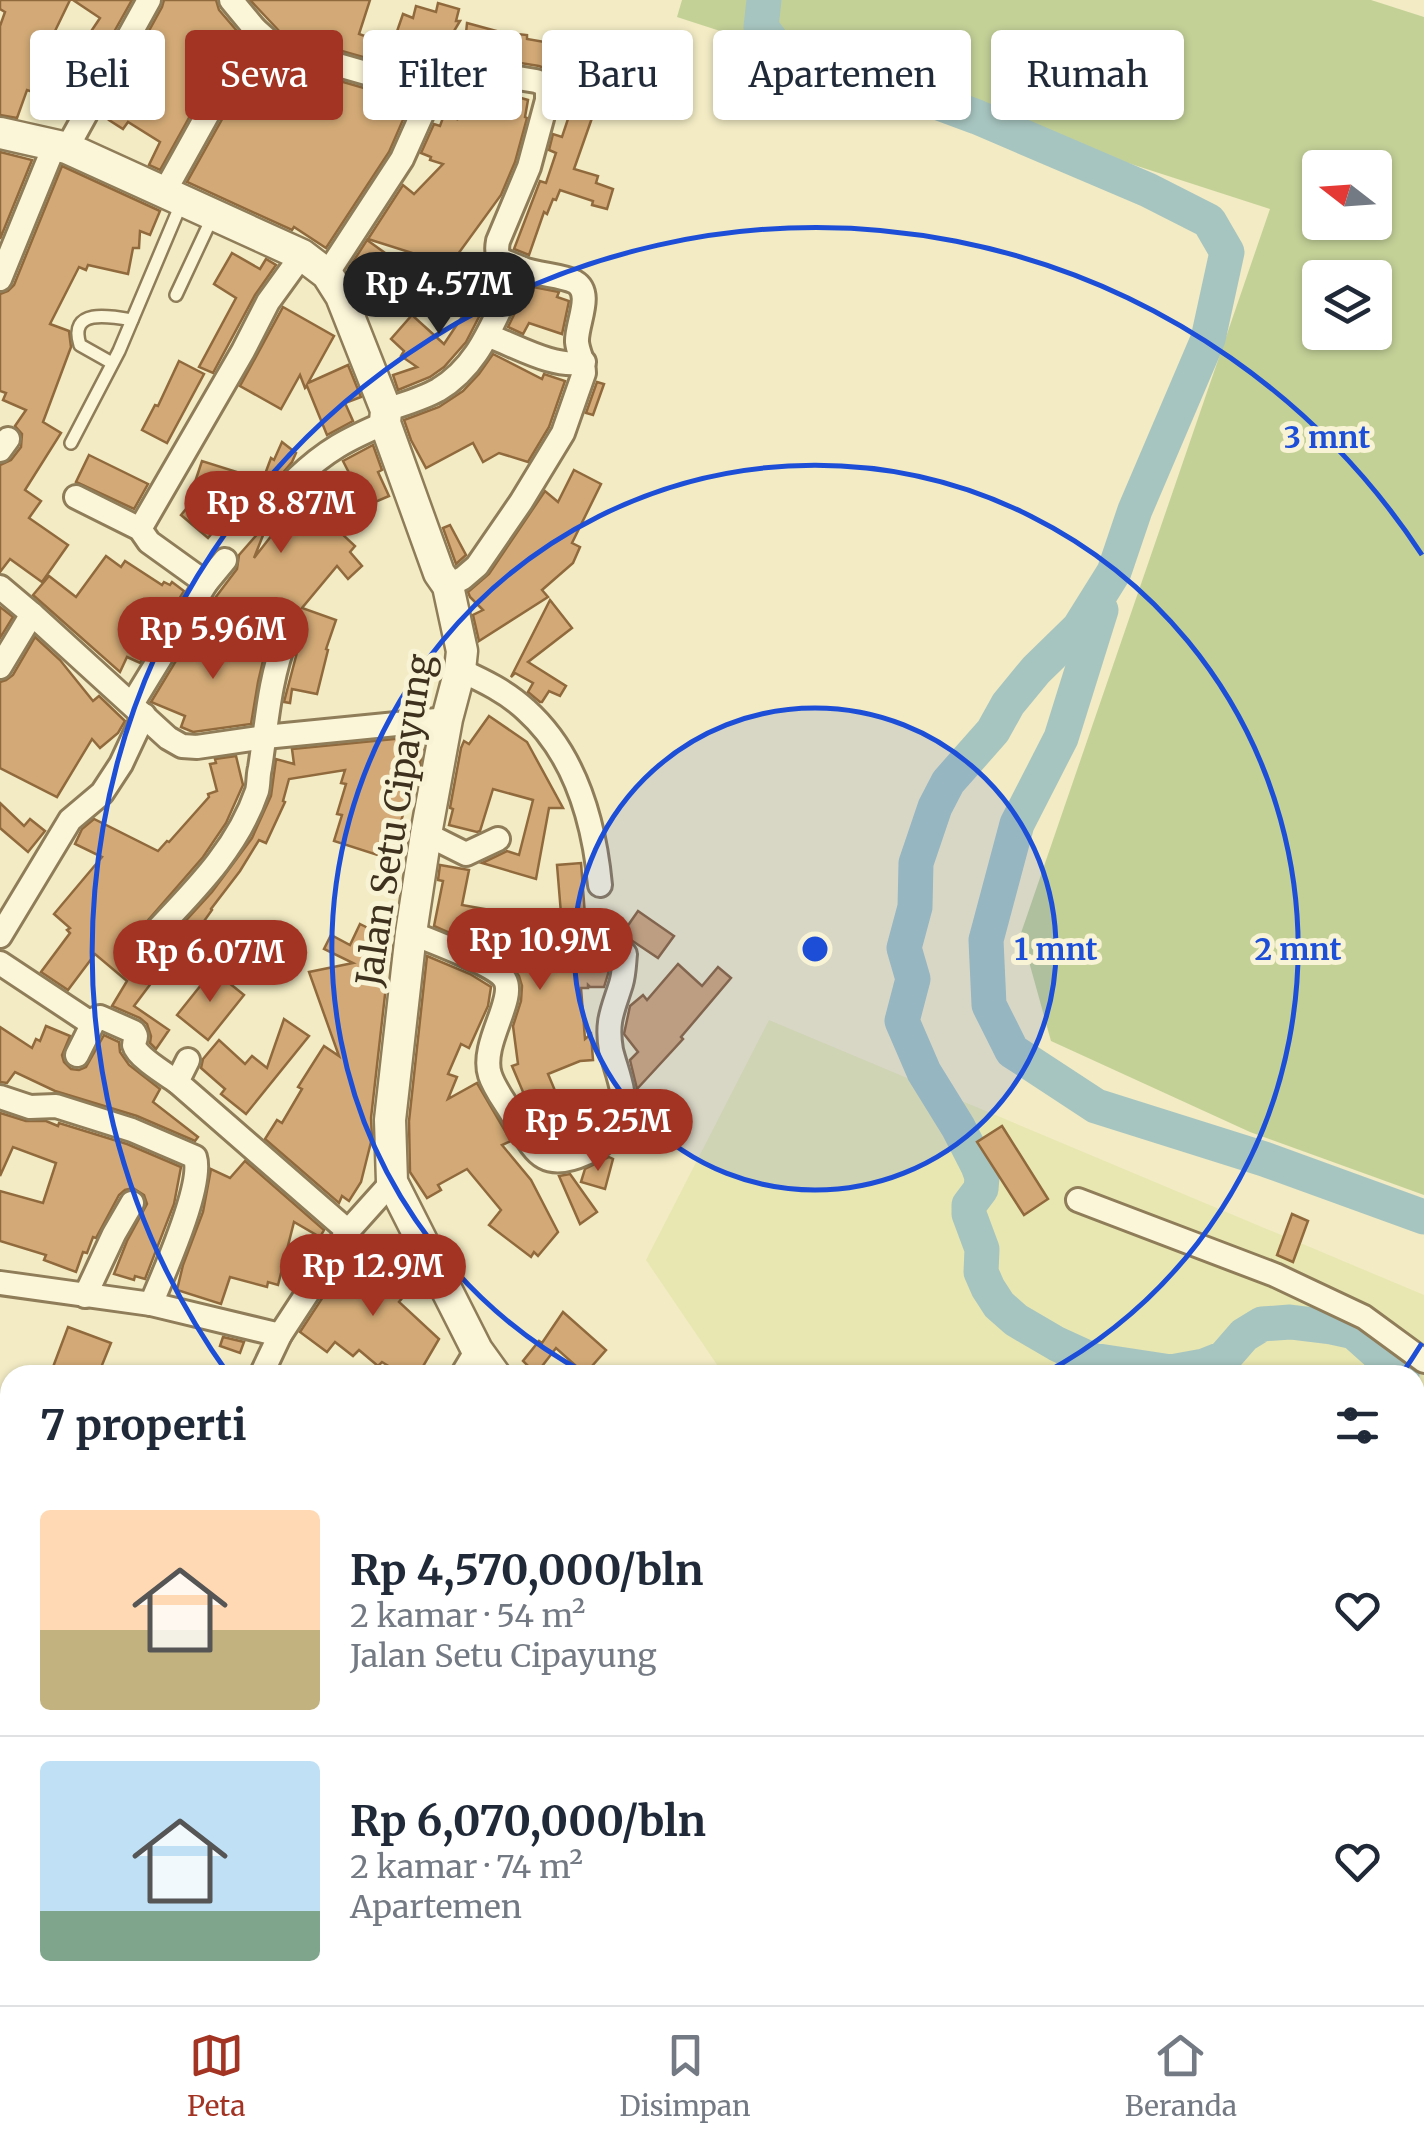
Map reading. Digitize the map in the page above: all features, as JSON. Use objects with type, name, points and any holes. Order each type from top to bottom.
[{"type":"street","points":[[0,279],[61,146],[149,0]]},
{"type":"street","points":[[231,0],[275,47],[363,72]]},
{"type":"street","points":[[174,196],[255,29]]},
{"type":"street","points":[[448,586],[463,578],[493,546],[563,432],[584,372],[577,342],[582,288],[572,280],[521,268],[499,258],[496,252],[529,167],[548,100],[544,84],[522,79]]},
{"type":"street","points":[[327,274],[402,159],[420,120]]},
{"type":"street","name":"Jalan Setu Cipayung","points":[[0,133],[61,146],[302,254],[327,274],[341,296],[438,573],[448,586],[462,651],[426,834],[390,1120],[392,1182],[470,1362]]},
{"type":"street","points":[[140,530],[268,302],[302,254]]},
{"type":"street","points":[[296,479],[345,440],[454,379],[488,336],[521,268]]},
{"type":"street","points":[[488,336],[570,366],[584,362]]},
{"type":"street","points":[[76,498],[140,530],[150,542],[206,583]]},
{"type":"street","points":[[0,936],[70,820],[102,793],[121,764],[138,710],[206,583],[225,560]]},
{"type":"street","points":[[0,588],[175,743],[189,747],[447,719]]},
{"type":"street","points":[[0,667],[32,614]]},
{"type":"street","points":[[157,930],[203,882],[238,832],[258,788],[273,675],[286,637]]},
{"type":"street","points":[[460,670],[491,684],[527,710],[562,755],[584,804],[600,885]]},
{"type":"street","points":[[426,834],[466,854],[498,838]]},
{"type":"street","points":[[412,932],[504,976],[507,995],[491,1040],[487,1062],[490,1078],[537,1154],[557,1162],[604,1145],[622,1116],[622,1087],[611,1047],[609,1019],[623,980],[625,954]]},
{"type":"street","points":[[0,963],[92,1024]]},
{"type":"street","points":[[77,1055],[96,1018],[134,1032],[136,1050],[348,1231]]},
{"type":"street","points":[[178,1082],[188,1060]]},
{"type":"street","points":[[0,1097],[30,1107],[56,1106],[132,1130],[195,1157],[197,1172],[188,1207],[150,1304]]},
{"type":"street","points":[[266,1365],[280,1335],[348,1231],[392,1182]]},
{"type":"street","points":[[1078,1200],[1275,1274],[1364,1317],[1424,1361]]},
{"type":"street","points":[[85,1296],[132,1203]]},
{"type":"street","points":[[0,1282],[150,1304],[280,1335]]},
{"type":"lane","points":[[71,443],[132,320],[174,196]]},
{"type":"lane","points":[[176,294],[214,214]]},
{"type":"lane","points":[[112,364],[80,345],[82,322],[94,316],[132,320]]},
{"type":"green space","points":[[682,0],[1371,0],[1424,17],[1424,1195],[1250,1132],[1051,1041],[1021,933],[1270,209],[995,120],[1184,120],[1184,30],[991,30],[991,119],[971,112],[971,30],[717,30],[677,17]]},
{"type":"green space","points":[[769,1020],[1424,1295],[1424,1365],[717,1365],[646,1260]]},
{"type":"building","points":[[0,0],[70,0],[55,30],[30,30],[30,91],[27,90],[17,118],[0,115],[0,26],[5,12],[0,9]]},
{"type":"building","points":[[73,0],[132,0],[115,30],[92,30],[100,18]]},
{"type":"building","points":[[164,0],[216,0],[219,10],[236,30],[185,30],[188,120],[160,170],[149,165],[160,142],[128,122],[123,129],[109,120],[165,120],[165,30],[149,30]]},
{"type":"building","points":[[250,0],[370,0],[359,34],[363,35],[363,57],[343,51],[343,30],[278,30]]},
{"type":"building","points":[[438,3],[459,9],[456,21],[460,21],[455,30],[398,30],[403,14],[413,18],[416,6],[436,12]]},
{"type":"building","points":[[467,23],[493,30],[466,30]]},
{"type":"building","points":[[522,34],[542,42],[542,67],[522,63]]},
{"type":"building","points":[[343,82],[363,88],[363,120],[403,120],[389,152],[326,248],[294,227],[292,230],[187,182],[222,120],[343,120]]},
{"type":"building","points":[[522,98],[528,100],[515,162],[501,195],[450,265],[368,239],[403,185],[414,194],[443,164],[421,153],[434,124],[440,126],[442,120],[522,120]]},
{"type":"building","points":[[568,120],[591,120],[574,169],[598,176],[596,183],[613,189],[607,209],[560,190],[547,214],[544,212],[529,255],[514,249],[540,181],[546,183],[556,153],[549,150],[553,134],[562,137]]},
{"type":"building","points":[[0,152],[32,160],[0,239]]},
{"type":"building","points":[[62,166],[160,211],[150,235],[140,231],[139,248],[133,248],[128,274],[88,265],[86,270],[79,267],[50,324],[69,331],[71,347],[43,422],[61,433],[25,490],[41,501],[29,518],[68,545],[42,582],[10,559],[0,572],[0,465],[11,460],[21,447],[22,434],[15,426],[26,410],[3,400],[6,393],[0,391],[0,294],[14,285]]},
{"type":"building","points":[[367,240],[434,288],[417,312],[359,279],[361,275],[349,268]]},
{"type":"building","points":[[232,253],[260,269],[266,259],[276,265],[255,295],[213,373],[199,367],[236,298],[214,284]]},
{"type":"building","points":[[474,274],[497,282],[466,342],[430,377],[398,390],[393,375],[417,367],[401,356],[404,351],[391,339],[412,315],[444,344],[468,308],[465,301]]},
{"type":"building","points":[[528,286],[559,292],[557,297],[569,301],[562,334],[529,323],[523,334],[508,327]]},
{"type":"building","points":[[283,307],[334,336],[308,383],[348,365],[361,397],[345,403],[353,421],[327,435],[300,375],[281,409],[240,386]]},
{"type":"building","points":[[493,354],[542,379],[544,374],[565,381],[549,427],[528,462],[499,453],[483,462],[473,443],[426,468],[404,420],[439,407],[463,391]]},
{"type":"building","points":[[179,361],[204,374],[167,443],[142,430]]},
{"type":"building","points":[[597,382],[604,384],[593,415],[586,413]]},
{"type":"building","points":[[282,442],[296,453],[282,474],[283,485],[254,558],[323,475],[364,507],[342,534],[355,546],[350,552],[362,566],[348,579],[337,566],[302,608],[336,620],[317,694],[292,689],[290,703],[284,702],[300,641],[298,628],[290,623],[277,625],[268,644],[212,602],[237,569],[239,555],[261,530],[235,506],[208,538],[181,515],[206,485],[195,482],[202,461],[253,477],[261,485]]},
{"type":"building","points":[[373,445],[382,470],[378,472],[389,496],[366,506],[343,461]]},
{"type":"building","points":[[89,455],[148,484],[134,509],[76,482]]},
{"type":"building","points":[[574,470],[601,484],[572,543],[580,547],[573,563],[542,590],[548,597],[479,641],[473,615],[483,610],[468,592],[489,574],[545,491],[558,502]]},
{"type":"building","points":[[450,525],[466,555],[456,564],[443,528]]},
{"type":"building","points":[[106,556],[121,567],[125,561],[162,585],[172,582],[184,591],[140,663],[127,657],[120,672],[33,595],[49,576],[76,597]]},
{"type":"building","points":[[550,600],[572,628],[528,662],[566,686],[560,696],[549,691],[540,702],[528,692],[533,683],[515,673],[511,677]]},
{"type":"building","points":[[0,607],[13,617],[0,638]]},
{"type":"building","points":[[197,626],[266,648],[251,724],[193,732],[181,727],[185,716],[151,702]]},
{"type":"building","points":[[35,637],[60,660],[93,701],[99,696],[125,721],[118,733],[100,748],[92,739],[57,797],[0,768],[0,682],[13,675]]},
{"type":"building","points":[[489,716],[527,742],[563,808],[549,808],[536,879],[482,863],[507,851],[519,855],[533,800],[493,789],[480,831],[449,825],[461,748],[464,741],[469,744]]},
{"type":"building","points":[[425,736],[417,782],[413,781],[393,860],[334,841],[342,815],[337,814],[346,784],[341,783],[345,770],[289,779],[285,802],[266,843],[259,840],[192,938],[176,950],[134,1006],[169,1030],[156,1049],[150,1043],[147,1024],[112,1006],[127,981],[95,954],[68,990],[41,972],[70,933],[70,928],[54,914],[102,857],[75,844],[82,829],[94,819],[158,851],[208,794],[217,791],[210,764],[216,763],[215,759],[236,756],[243,785],[226,823],[203,857],[143,926],[146,940],[160,945],[212,892],[252,838],[271,796],[276,759],[294,764],[292,749]]},
{"type":"building","points":[[0,803],[24,826],[30,819],[45,831],[28,852],[0,828]]},
{"type":"building","points":[[581,863],[587,941],[612,940],[608,974],[604,987],[581,988],[585,1039],[591,1034],[593,1060],[548,1074],[561,1105],[585,1096],[598,1127],[556,1145],[540,1132],[512,1066],[518,1064],[513,1026],[521,1001],[519,976],[497,954],[434,926],[443,881],[438,880],[440,865],[469,870],[462,905],[530,917],[521,966],[565,962],[557,865]]},
{"type":"building","points":[[638,911],[674,936],[658,958],[622,934]]},
{"type":"building","points":[[360,924],[380,934],[360,976],[386,986],[372,1138],[361,1182],[349,1201],[342,1196],[339,1203],[265,1139],[277,1120],[282,1123],[302,1089],[298,1087],[324,1046],[339,1056],[309,972],[353,963],[324,949],[331,935],[350,945]]},
{"type":"building","points":[[427,956],[491,987],[488,1006],[469,1048],[461,1044],[448,1074],[457,1077],[448,1099],[477,1083],[511,1141],[502,1145],[531,1180],[558,1232],[538,1256],[534,1252],[531,1257],[489,1225],[501,1210],[467,1169],[438,1185],[441,1190],[427,1198],[410,1172],[409,1121]]},
{"type":"building","points":[[678,964],[702,986],[718,967],[731,978],[637,1089],[630,1060],[638,1052],[624,1034],[630,1006],[643,995],[647,1000]]},
{"type":"building","points":[[213,970],[244,995],[208,1040],[177,1015]]},
{"type":"building","points":[[284,1019],[309,1036],[246,1114],[221,1094],[225,1089],[201,1068],[203,1059],[219,1040],[245,1064],[252,1056],[267,1068]]},
{"type":"building","points":[[46,1026],[70,1036],[62,1055],[71,1069],[86,1067],[104,1035],[119,1042],[120,1052],[129,1065],[160,1089],[153,1102],[198,1137],[195,1141],[137,1116],[55,1091],[15,1072],[7,1083],[0,1082],[0,1027],[32,1048]]},
{"type":"building","points":[[0,1113],[26,1121],[46,1121],[58,1126],[59,1123],[127,1144],[181,1167],[174,1204],[145,1279],[114,1274],[147,1204],[144,1195],[133,1188],[119,1195],[87,1253],[83,1252],[76,1272],[44,1260],[46,1255],[0,1241],[0,1191],[43,1203],[56,1163],[13,1147],[0,1176]]},
{"type":"building","points":[[1002,1126],[1048,1199],[1024,1215],[977,1142]]},
{"type":"building","points":[[609,1157],[613,1159],[605,1189],[581,1182],[585,1169]]},
{"type":"building","points":[[245,1161],[324,1230],[320,1237],[294,1222],[278,1285],[268,1282],[267,1287],[230,1277],[221,1304],[177,1290],[203,1212],[211,1169],[230,1178]]},
{"type":"building","points":[[570,1174],[597,1212],[580,1224],[559,1176]]},
{"type":"building","points":[[1292,1214],[1308,1221],[1293,1262],[1277,1255]]},
{"type":"building","points":[[378,1251],[416,1281],[399,1302],[439,1339],[424,1365],[377,1365],[359,1350],[353,1356],[335,1342],[327,1352],[300,1332],[334,1280],[346,1290]]},
{"type":"building","points":[[563,1312],[606,1350],[593,1365],[575,1365],[556,1348],[543,1365],[527,1365],[523,1361],[539,1341],[542,1343]]},
{"type":"building","points":[[68,1327],[111,1343],[102,1365],[54,1365]]},
{"type":"building","points":[[223,1337],[244,1342],[240,1353],[220,1346]]},
{"type":"waterway","points":[[764,0],[761,27],[782,55],[896,87],[1148,190],[1209,221],[1227,252],[1208,339],[1135,510],[1114,572],[1079,628],[1036,670],[1008,704],[993,731],[948,782],[916,863],[915,907],[904,948],[913,979],[902,1021],[924,1072],[958,1127],[982,1177],[981,1189],[969,1205],[969,1214],[982,1249],[981,1272],[988,1288],[1016,1320],[1057,1344],[1092,1360],[1125,1365]]},
{"type":"waterway","points":[[1101,610],[1061,738],[1017,824],[986,940],[989,1005],[1012,1051],[1096,1106],[1264,1159],[1424,1217]]},
{"type":"waterway","points":[[1206,1365],[1224,1358],[1244,1335],[1262,1324],[1290,1322],[1354,1332],[1391,1365]]}]
